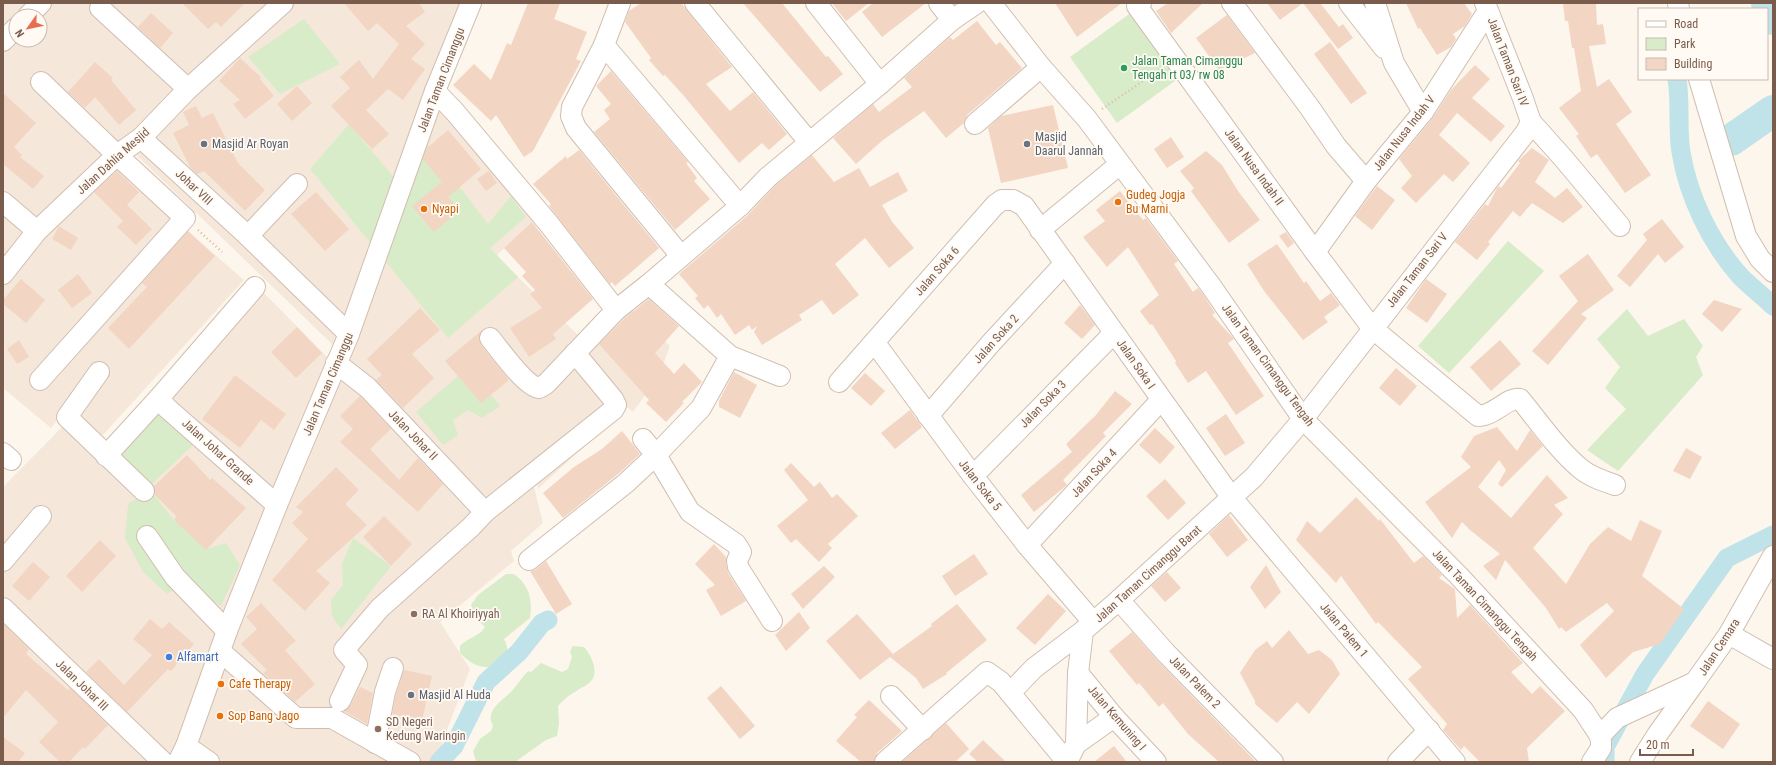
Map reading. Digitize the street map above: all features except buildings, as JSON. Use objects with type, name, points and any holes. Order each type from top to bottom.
[{"type":"street","name":"Jalan Dahlia Mesjid","points":[[3,274],[37,231],[117,155],[141,138],[188,89],[283,3]]},
{"type":"street","name":"Jalan Taman Cimanggu","points":[[182,754],[227,631],[277,505],[349,334],[435,91],[472,3]]},
{"type":"street","points":[[620,3],[604,45],[572,106],[573,122],[593,150],[681,256]]},
{"type":"street","points":[[695,3],[810,142]]},
{"type":"street","points":[[816,3],[880,84]]},
{"type":"street","points":[[939,3],[952,20]]},
{"type":"street","points":[[490,338],[524,378],[534,387],[539,388],[558,372],[616,310],[649,284],[740,206],[768,177],[880,84],[952,20],[977,3]]},
{"type":"street","name":"Jalan Taman Cimanggu Tengah","points":[[991,3],[1040,67],[1087,119],[1211,286],[1303,419],[1459,576],[1583,710],[1600,736]]},
{"type":"street","points":[[1232,3],[1310,108],[1336,146],[1366,181]]},
{"type":"street","points":[[1349,3],[1394,63],[1423,112]]},
{"type":"street","points":[[1375,3],[1394,63]]},
{"type":"street","name":"Jalan Nusa Indah II","points":[[1139,4],[1315,252],[1372,328],[1478,416],[1490,414],[1513,399],[1520,399],[1567,455],[1582,470],[1598,479],[1615,485]]},
{"type":"street","name":"Jalan Nusa Indah V","points":[[1315,252],[1366,181],[1423,112],[1487,7]]},
{"type":"street","name":"Jalan Taman Sari IV","points":[[1487,7],[1522,96],[1530,122]]},
{"type":"street","points":[[100,8],[188,89]]},
{"type":"street","points":[[604,45],[740,206]]},
{"type":"street","points":[[975,124],[1040,67]]},
{"type":"street","points":[[1699,80],[1746,236],[1760,260],[1773,272]]},
{"type":"street","points":[[40,380],[185,218],[41,82]]},
{"type":"street","points":[[435,91],[455,112],[549,224],[616,310]]},
{"type":"street","points":[[1530,122],[1564,159],[1620,226]]},
{"type":"street","name":"Jalan Taman Sari V","points":[[1303,419],[1372,328],[1526,132],[1530,122]]},
{"type":"street","name":"Johar VIII","points":[[141,138],[248,236],[349,334]]},
{"type":"street","points":[[1040,230],[1120,164]]},
{"type":"street","points":[[248,236],[297,184]]},
{"type":"street","name":"Jalan Soka 6","points":[[839,382],[875,343],[984,217],[1002,200],[1013,200],[1024,206],[1040,230]]},
{"type":"street","points":[[3,202],[37,231]]},
{"type":"street","name":"Jalan Soka I","points":[[1040,230],[1065,262],[1161,400],[1232,498]]},
{"type":"street","name":"Jalan Soka 2","points":[[928,416],[991,343],[1065,262]]},
{"type":"street","points":[[649,284],[730,356],[780,376]]},
{"type":"street","points":[[106,456],[160,398],[255,287]]},
{"type":"street","name":"Jalan Soka 3","points":[[973,476],[1114,332]]},
{"type":"street","name":"Jalan Soka 5","points":[[875,343],[973,476],[1088,626]]},
{"type":"street","points":[[340,701],[357,665],[344,650],[380,608],[471,527],[485,512],[613,410],[616,405],[613,399],[575,353]]},
{"type":"street","points":[[529,560],[626,483],[696,415],[730,356]]},
{"type":"street","name":"Jalan Johar II","points":[[336,363],[368,388],[485,512]]},
{"type":"street","points":[[99,372],[66,417],[144,491]]},
{"type":"street","name":"Jalan Johar Grande","points":[[160,398],[167,408],[277,505]]},
{"type":"street","name":"Jalan Soka 4","points":[[1027,545],[1161,400]]},
{"type":"street","name":"Jalan Taman Cimanggu Barat","points":[[1067,762],[1076,744],[1078,673],[1088,626],[1119,600],[1254,477],[1303,419]]},
{"type":"street","points":[[643,438],[656,455],[690,512],[739,547],[741,552],[737,562],[738,567],[772,621]]},
{"type":"street","name":"Jalan Palem 1","points":[[1232,498],[1455,762]]},
{"type":"street","points":[[3,561],[41,516]]},
{"type":"street","points":[[147,536],[175,577],[227,631]]},
{"type":"street","name":"Jalan Cemara","points":[[1600,736],[1617,718],[1695,682],[1729,634],[1773,556]]},
{"type":"street","name":"Jalan Palem 2","points":[[1119,600],[1166,653],[1273,762]]},
{"type":"street","name":"Jalan Johar III","points":[[3,608],[163,762]]},
{"type":"street","points":[[1010,693],[1034,668],[1088,626]]},
{"type":"street","points":[[1729,634],[1773,659]]},
{"type":"street","points":[[220,651],[296,718],[332,718],[410,762]]},
{"type":"street","points":[[375,743],[385,692],[392,668]]},
{"type":"street","points":[[885,762],[987,672],[1001,682],[1067,762]]},
{"type":"street","name":"Jalan Kemuning I","points":[[1078,673],[1114,717],[1156,762]]},
{"type":"street","points":[[1640,762],[1657,735],[1695,682]]},
{"type":"street","points":[[891,696],[923,730]]},
{"type":"street","points":[[1076,744],[1114,717]]},
{"type":"street","points":[[1398,762],[1429,730]]},
{"type":"street","points":[[1592,762],[1602,748],[1600,736]]},
{"type":"street","points":[[182,754],[209,762]]},
{"type":"path","points":[[1087,119],[1176,58]]},
{"type":"path","points":[[185,218],[222,252]]},
{"type":"shaded area","points":[[3,3],[472,3],[333,345],[128,147],[113,166],[244,280],[102,436],[70,405],[51,428],[3,388]]},
{"type":"shaded area","points":[[436,97],[539,212],[532,222],[496,256],[578,335],[621,299],[670,346],[659,376],[633,412],[627,407],[539,488],[532,479],[543,523],[511,551],[514,561],[440,622],[470,669],[435,762],[3,762],[3,487],[77,412],[108,453],[256,285],[336,366]]},
{"type":"green space","name":"Jalan Taman Cimanggu Tengah rt 03/ rw 08","points":[[1132,12],[1179,78],[1117,123],[1070,57]]},
{"type":"green space","points":[[304,19],[340,64],[280,94],[248,57]]},
{"type":"green space","points":[[349,124],[409,195],[427,144],[488,224],[511,196],[526,217],[490,248],[518,277],[448,338],[310,169]]},
{"type":"green space","points":[[1508,241],[1544,271],[1449,373],[1418,346]]},
{"type":"green space","points":[[1627,309],[1648,336],[1684,319],[1703,346],[1696,357],[1703,375],[1618,471],[1587,450],[1626,409],[1605,388],[1620,367],[1597,339]]},
{"type":"green space","points":[[469,367],[500,406],[482,418],[468,410],[453,420],[458,435],[443,445],[416,412]]},
{"type":"green space","points":[[158,406],[195,443],[151,485],[115,448]]},
{"type":"green space","points":[[150,490],[174,520],[206,549],[226,543],[240,565],[221,606],[186,583],[167,594],[143,572],[125,538],[128,504]]},
{"type":"green space","points":[[353,538],[391,566],[341,629],[332,616],[331,600],[343,585],[342,564]]},
{"type":"green space","points":[[506,574],[514,574],[519,578],[529,593],[531,605],[530,618],[504,639],[507,646],[507,652],[502,660],[490,667],[475,665],[460,653],[460,646],[480,633],[485,627],[476,618],[471,605],[478,595]]},
{"type":"green space","points":[[573,646],[584,647],[590,655],[595,671],[592,680],[588,684],[569,696],[558,706],[559,724],[557,736],[546,740],[515,762],[476,762],[473,751],[480,739],[491,731],[493,726],[491,721],[492,711],[498,703],[512,690],[528,671],[531,672],[541,663],[562,672],[568,669],[572,657],[570,651]]},
{"type":"waterway","points":[[1767,3],[1773,19]]},
{"type":"waterway","points":[[1677,80],[1679,97],[1679,134],[1684,169],[1702,219],[1730,264],[1741,277],[1773,306]]},
{"type":"waterway","points":[[1731,140],[1773,111]]},
{"type":"waterway","points":[[1605,762],[1605,747],[1645,674],[1727,558],[1773,535]]},
{"type":"waterway","points":[[439,762],[454,746],[486,682],[519,652],[542,623],[548,620]]},
{"type":"place","name":"Jalan Taman Cimanggu Tengah rt 03/ rw 08","points":[[1124,68]]},
{"type":"place","name":"Masjid Ar Royan","points":[[204,144]]},
{"type":"place","name":"Masjid Daarul Jannah","points":[[1027,144]]},
{"type":"place","name":"Gudeg Jogja Bu Marni","points":[[1118,202]]},
{"type":"place","name":"Nyapi","points":[[424,209]]},
{"type":"place","name":"RA Al Khoiriyyah","points":[[414,614]]},
{"type":"place","name":"Alfamart","points":[[169,657]]},
{"type":"place","name":"Cafe Therapy","points":[[221,684]]},
{"type":"place","name":"Masjid Al Huda","points":[[411,695]]},
{"type":"place","name":"Sop Bang Jago","points":[[220,716]]},
{"type":"place","name":"SD Negeri Kedung Waringin","points":[[378,729]]}]
